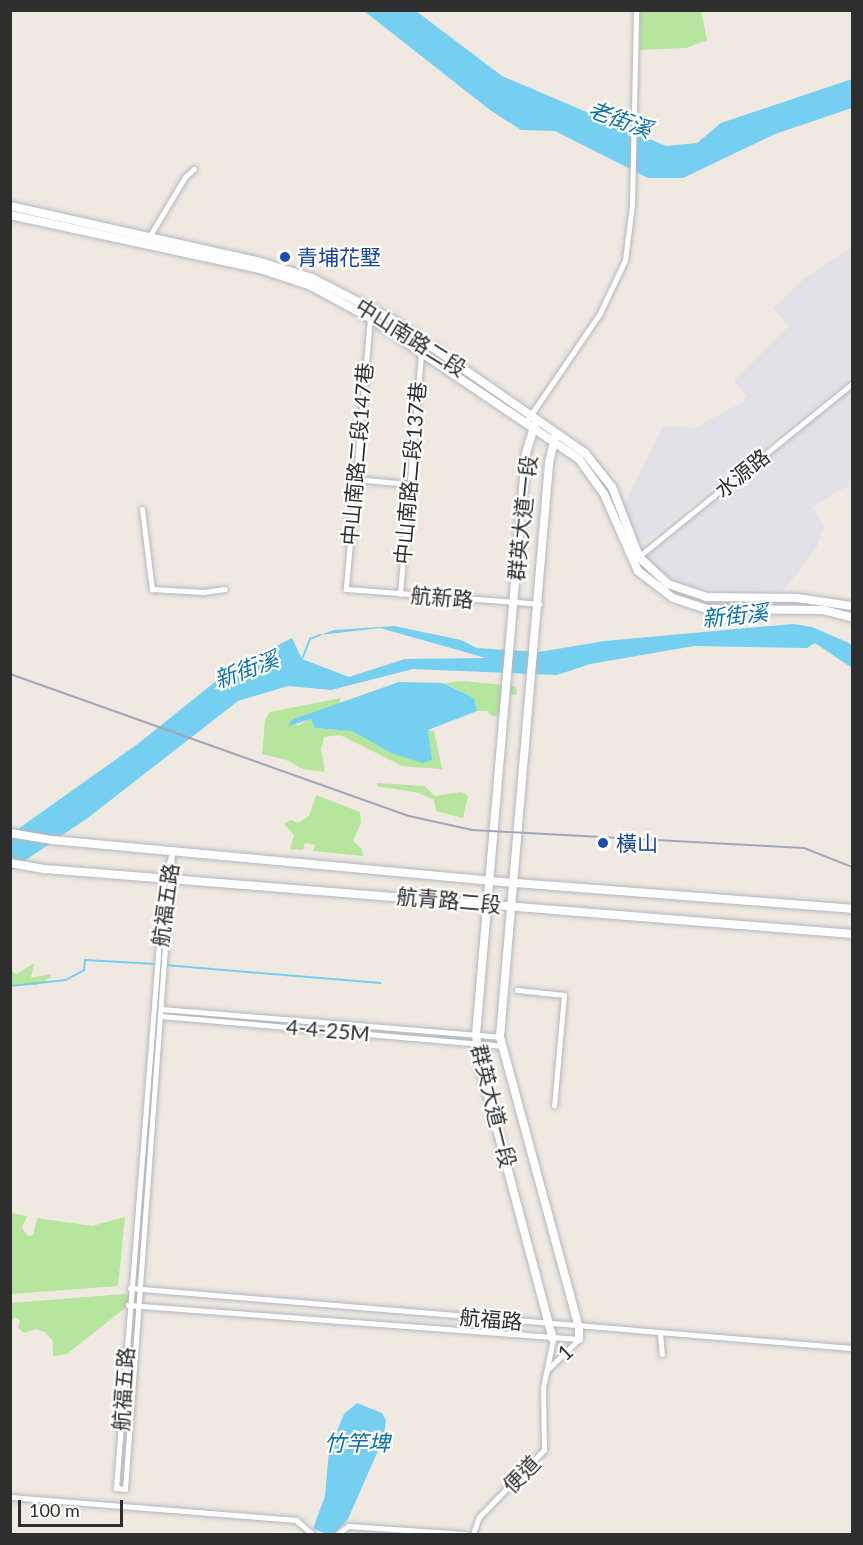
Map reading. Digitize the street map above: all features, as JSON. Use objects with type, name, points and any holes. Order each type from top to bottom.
[{"type":"street","points":[[530,419],[618,280],[632,205],[636,10]]},
{"type":"street","points":[[149,237],[184,177],[195,170]]},
{"type":"street","name":"中山南路二段","points":[[10,206],[257,261],[312,279],[393,320],[530,419],[535,428],[554,442],[582,456]]},
{"type":"street","name":"中山南路二段","points":[[10,215],[293,279],[370,318],[421,353],[555,433],[582,456]]},
{"type":"street","name":"中山南路二段147巷","points":[[346,589],[370,318]]},
{"type":"street","name":"中山南路二段137巷","points":[[400,594],[421,353]]},
{"type":"street","name":"水源路","points":[[635,558],[852,384]]},
{"type":"street","name":"群英大道一段","points":[[535,428],[526,454],[476,1039],[554,1338]]},
{"type":"street","name":"群英大道一段","points":[[555,433],[549,464],[532,691],[500,1037],[579,1327],[579,1339]]},
{"type":"street","points":[[582,456],[604,494],[635,558],[653,584],[688,605],[707,609],[823,610],[852,617]]},
{"type":"street","points":[[354,479],[409,484]]},
{"type":"street","points":[[142,509],[152,589],[202,592],[225,589]]},
{"type":"street","points":[[635,558],[668,584],[693,595],[797,598],[852,606]]},
{"type":"street","name":"航新路","points":[[346,589],[539,604]]},
{"type":"street","name":"航青路二段","points":[[10,833],[172,852],[490,881],[852,909]]},
{"type":"street","name":"航福五路","points":[[172,852],[173,878],[125,1489],[116,1488],[128,1305],[164,879],[172,852]]},
{"type":"street","name":"航青路二段","points":[[10,863],[45,869],[852,934]]},
{"type":"street","points":[[517,990],[564,995],[555,1106]]},
{"type":"street","name":"4-4-25M","points":[[154,1008],[476,1039],[502,1046]]},
{"type":"street","name":"4-4-25M","points":[[154,1015],[476,1039],[500,1037]]},
{"type":"street","name":"航福路","points":[[130,1288],[552,1325],[852,1348]]},
{"type":"street","name":"航福路","points":[[128,1305],[579,1339]]},
{"type":"street","points":[[660,1333],[663,1354]]},
{"type":"street","name":"1","points":[[548,1370],[554,1338]]},
{"type":"street","name":"1","points":[[548,1370],[579,1339]]},
{"type":"street","name":"便道","points":[[473,1534],[479,1517],[544,1450],[543,1388],[548,1370]]},
{"type":"street","points":[[10,1497],[296,1520],[312,1534]]},
{"type":"street","points":[[338,1534],[348,1526],[465,1534]]},
{"type":"shaded area","points":[[852,247],[852,377],[645,542],[639,541],[634,536],[624,505],[663,426],[694,428],[743,402],[746,396],[734,381],[789,326],[773,308],[804,279]]},
{"type":"shaded area","points":[[852,388],[852,486],[836,491],[814,507],[824,526],[817,547],[784,590],[696,589],[673,581],[655,567],[646,556]]},
{"type":"green space","points":[[640,11],[701,11],[707,40],[686,48],[640,50]]},
{"type":"green space","points":[[462,681],[514,686],[517,690],[516,695],[506,695],[501,715],[492,716],[487,711],[477,711],[474,698],[444,683]]},
{"type":"green space","points":[[341,698],[338,705],[291,720],[298,726],[311,718],[315,728],[352,731],[391,753],[428,730],[434,731],[442,769],[402,766],[340,735],[324,737],[321,749],[325,772],[303,769],[286,760],[262,754],[265,720],[270,712]]},
{"type":"green space","points":[[377,783],[425,786],[434,796],[462,792],[468,796],[463,818],[436,811],[434,800],[419,793],[377,786]]},
{"type":"green space","points":[[316,795],[360,812],[361,823],[353,841],[362,849],[363,856],[313,851],[315,845],[305,843],[303,850],[290,849],[294,835],[284,824],[291,820],[298,823],[309,816]]},
{"type":"green space","points":[[34,963],[31,978],[51,974],[50,978],[37,985],[11,985],[11,971],[17,974]]},
{"type":"green space","points":[[11,1213],[27,1216],[22,1228],[28,1236],[33,1235],[37,1218],[92,1226],[125,1217],[118,1286],[11,1294]]},
{"type":"green space","points":[[136,1293],[139,1297],[67,1354],[53,1356],[53,1341],[45,1332],[36,1329],[24,1333],[18,1328],[20,1321],[15,1317],[11,1320],[11,1303]]},
{"type":"water","points":[[364,11],[416,11],[502,76],[666,146],[697,143],[721,123],[852,79],[852,108],[775,134],[683,178],[648,178],[555,131],[521,130],[490,110]]},
{"type":"water","name":"新街溪","points":[[793,624],[812,627],[849,643],[852,646],[852,668],[815,643],[807,648],[694,646],[590,664],[557,675],[413,669],[331,690],[288,686],[238,701],[89,817],[11,870],[11,834],[139,743],[231,669],[292,638],[302,659],[349,677],[405,659],[486,658],[380,628],[320,635],[334,630],[394,626],[461,640],[477,648],[539,652],[605,641]]},
{"type":"water","points":[[399,682],[443,683],[474,698],[477,711],[428,730],[432,760],[423,763],[391,753],[352,731],[315,728],[311,719],[289,726],[291,720]]},
{"type":"water","name":"竹竿埤","points":[[357,1403],[382,1413],[386,1420],[384,1437],[348,1519],[335,1533],[328,1534],[313,1529],[325,1496],[329,1450],[344,1414]]},
{"type":"waterway","points":[[302,659],[310,639],[320,635]]},
{"type":"waterway","points":[[10,986],[66,980],[84,970],[85,960],[156,964]]},
{"type":"waterway","points":[[165,965],[380,983]]},
{"type":"railway","points":[[10,674],[409,816],[472,830],[804,848],[852,867]]},
{"type":"place","name":"青埔花墅","points":[[285,257]]},
{"type":"place","name":"橫山","points":[[603,843]]},
{"type":"water label","name":"老街溪","points":[[620,119]]}]
